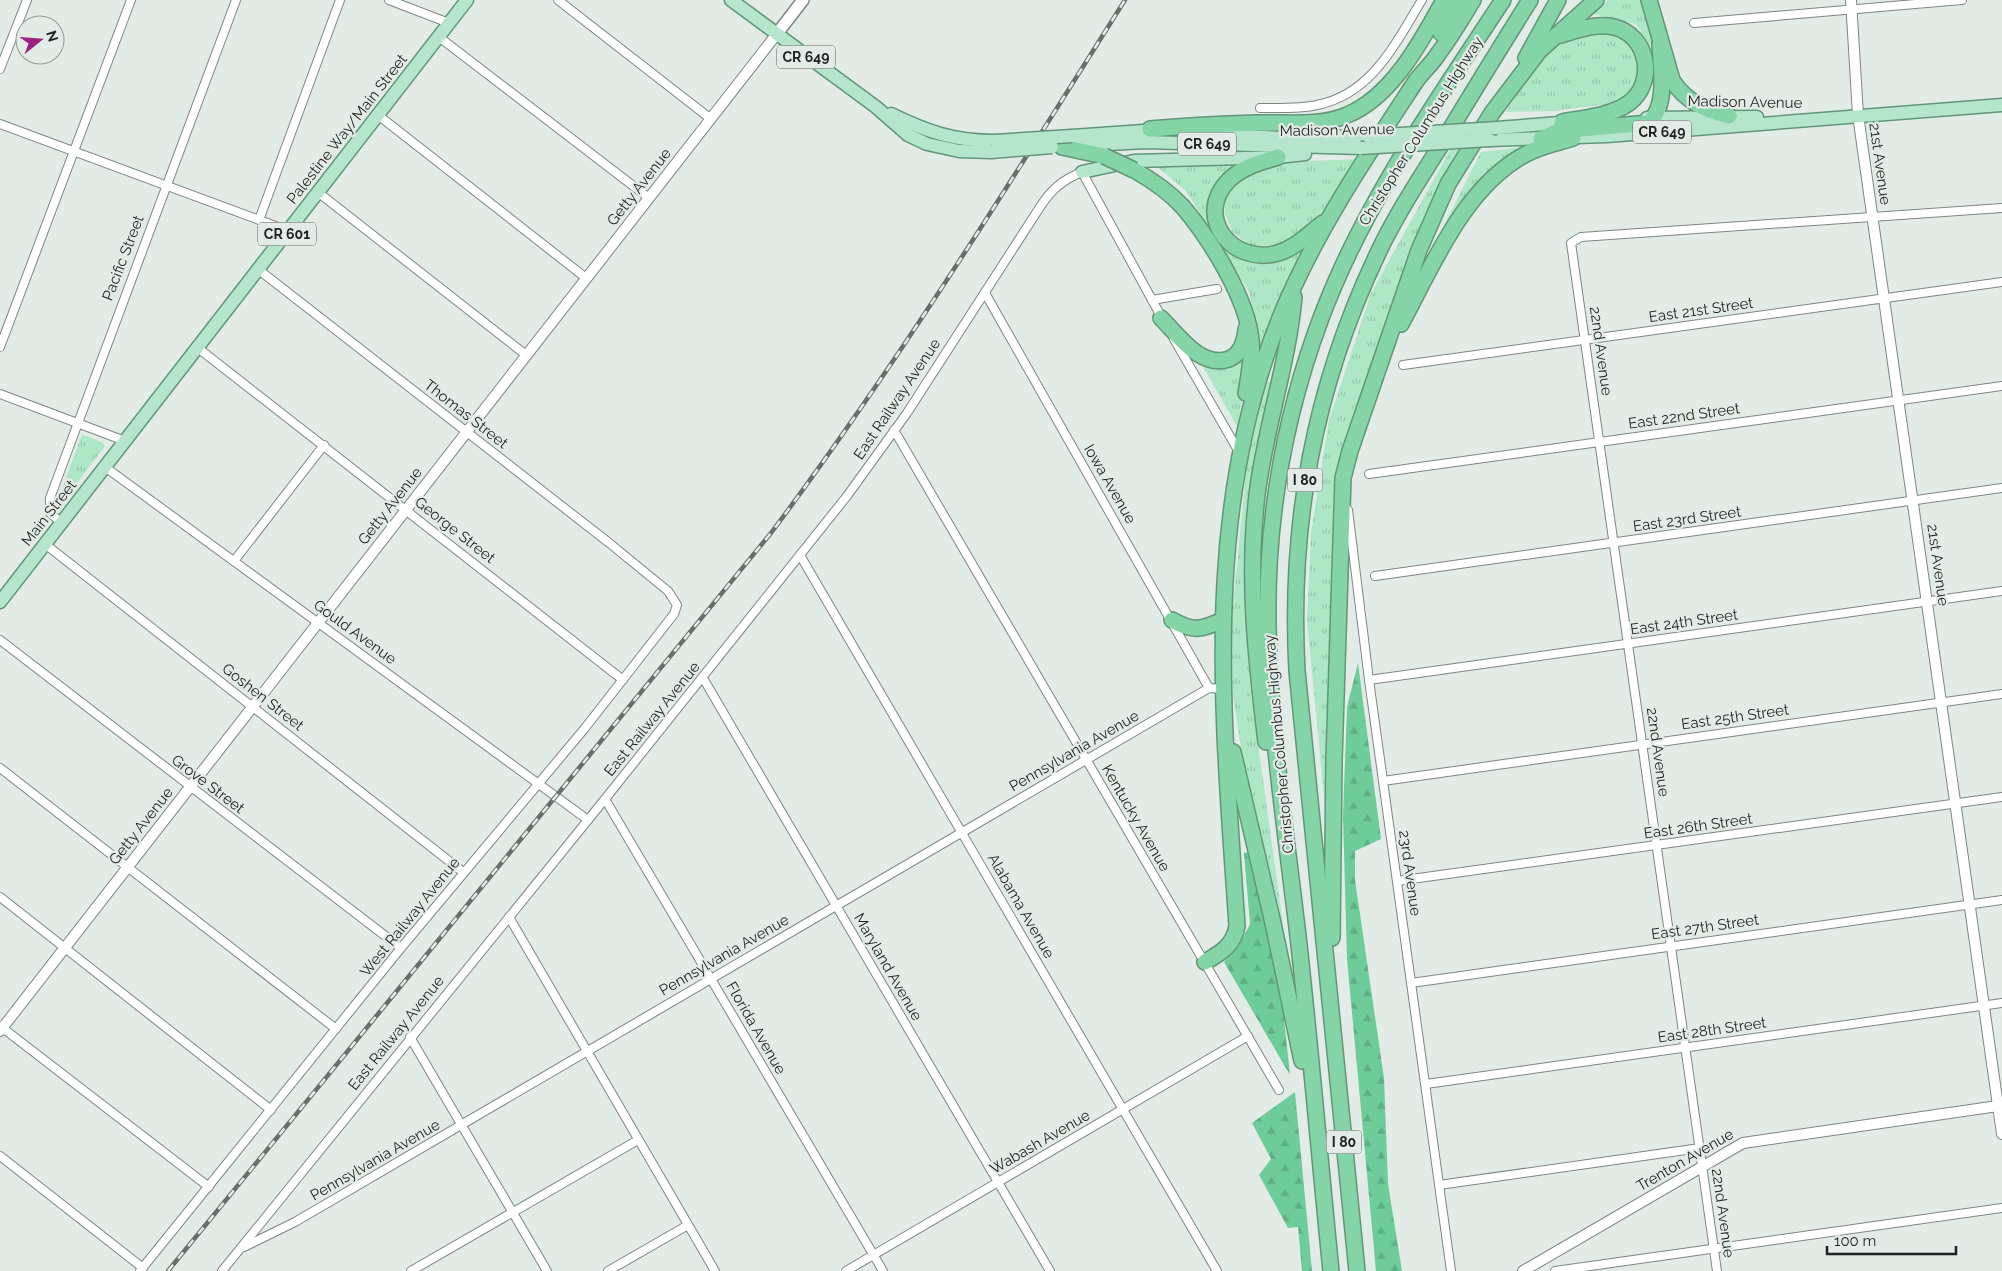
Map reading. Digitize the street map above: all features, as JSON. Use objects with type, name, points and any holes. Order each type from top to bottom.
[{"type":"highway","points":[[1150,129],[1220,124],[1322,121],[1347,116],[1373,99],[1401,69],[1424,36],[1444,0]]},
{"type":"highway","points":[[1315,1119],[1282,975],[1273,923],[1223,709],[1216,688],[1231,520],[1245,432],[1266,356],[1295,286],[1329,219],[1418,78],[1460,0]]},
{"type":"highway","points":[[1418,78],[1437,56],[1474,0]]},
{"type":"highway","name":"Christopher Columbus Highway","points":[[1331,1271],[1277,751],[1268,626],[1271,534],[1286,441],[1301,380],[1320,321],[1357,236],[1386,182],[1503,0]]},
{"type":"highway","name":"Christopher Columbus Highway","points":[[1357,1271],[1295,641],[1297,552],[1309,458],[1332,368],[1353,309],[1379,252],[1411,193],[1530,0]]},
{"type":"highway","points":[[1516,80],[1558,0]]},
{"type":"highway","points":[[1331,1012],[1334,770],[1343,478],[1350,451],[1419,250],[1448,184],[1492,112],[1539,51],[1596,0]]},
{"type":"highway","points":[[1650,2],[1660,44],[1672,80],[1678,90],[1698,105],[1729,116]]},
{"type":"highway","points":[[1557,36],[1598,26],[1621,29],[1639,46],[1646,67],[1643,83],[1628,104],[1602,114],[1562,122]]},
{"type":"highway","points":[[1541,139],[1558,131],[1649,123],[1655,117],[1661,87],[1660,44]]},
{"type":"highway","points":[[1379,364],[1450,236],[1478,195],[1495,177],[1526,154],[1573,138]]},
{"type":"highway","points":[[1062,144],[1104,156],[1134,170],[1162,187],[1188,214],[1231,280],[1246,315],[1252,349],[1245,432]]},
{"type":"highway","points":[[1278,157],[1257,163],[1237,173],[1220,192],[1215,212],[1224,238],[1241,251],[1257,255],[1271,254],[1293,246],[1329,219]]},
{"type":"highway","points":[[1295,286],[1291,331],[1266,438],[1257,494],[1251,584],[1253,636],[1288,928],[1300,958]]},
{"type":"highway","points":[[1161,318],[1201,356],[1216,361],[1234,356],[1242,346],[1245,339],[1246,315]]},
{"type":"highway","points":[[1172,620],[1187,628],[1201,628],[1223,620]]},
{"type":"highway","points":[[1205,962],[1220,954],[1229,945],[1233,940],[1237,926],[1223,709]]},
{"type":"main road","name":"Palestine Way/Main Street","points":[[105,467],[467,0]]},
{"type":"main road","name":"Madison Avenue","points":[[731,0],[776,35],[876,106],[908,135],[927,144],[959,151],[994,147],[1146,142],[1362,148],[1490,140],[1573,138],[2002,105]]},
{"type":"main road","name":"Getty Avenue","points":[[776,35],[803,0]]},
{"type":"main road","name":"Madison Avenue","points":[[994,147],[1062,144],[1150,129],[1280,138],[1368,136],[1655,117],[1729,116],[1812,119]]},
{"type":"main road","points":[[1082,172],[1134,161],[1278,157],[1362,148]]},
{"type":"main road","name":"Main Street","points":[[0,602],[105,467]]},
{"type":"street","points":[[0,69],[26,0]]},
{"type":"street","points":[[0,347],[131,0]]},
{"type":"street","name":"Pacific Street","points":[[62,523],[50,513],[50,498],[76,423],[236,0]]},
{"type":"street","points":[[259,220],[340,0]]},
{"type":"street","points":[[389,0],[450,23]]},
{"type":"street","points":[[558,0],[711,119]]},
{"type":"street","points":[[1260,108],[1318,105],[1338,99],[1359,87],[1382,64],[1422,0]]},
{"type":"street","points":[[1694,23],[1851,4],[1962,0]]},
{"type":"street","name":"21st Avenue","points":[[1851,4],[1858,115],[1900,400],[1984,1006],[2000,1106],[2002,1134]]},
{"type":"street","name":"Getty Avenue","points":[[1,1028],[776,35]]},
{"type":"street","points":[[439,37],[649,198]]},
{"type":"street","points":[[378,116],[586,278]]},
{"type":"street","points":[[0,124],[289,232]]},
{"type":"street","points":[[1082,172],[1161,318],[1240,454]]},
{"type":"street","name":"East Railway Avenue","points":[[222,1271],[410,1037],[606,799],[847,496],[894,430],[1053,189],[1061,182],[1082,172]]},
{"type":"street","points":[[319,193],[526,355]]},
{"type":"street","points":[[1873,217],[2002,208]]},
{"type":"street","name":"22nd Avenue","points":[[1717,1271],[1571,244],[1575,239],[1873,217]]},
{"type":"street","name":"Thomas Street","points":[[259,270],[655,580]]},
{"type":"street","name":"East 21st Street","points":[[1403,365],[2002,282]]},
{"type":"street","points":[[1152,300],[1217,289]]},
{"type":"street","name":"Iowa Avenue","points":[[985,293],[1172,620],[1216,688]]},
{"type":"street","name":"George Street","points":[[198,348],[407,509],[623,680]]},
{"type":"street","name":"East 22nd Street","points":[[1369,474],[2002,386]]},
{"type":"street","points":[[0,394],[126,441]]},
{"type":"street","name":"Kentucky Avenue","points":[[894,430],[1279,1090]]},
{"type":"street","points":[[234,561],[324,445]]},
{"type":"street","name":"Gould Avenue","points":[[105,467],[588,820]]},
{"type":"street","name":"23rd Avenue","points":[[1343,478],[1451,1271]]},
{"type":"street","name":"East 23rd Street","points":[[1375,576],[2002,488]]},
{"type":"street","name":"Goshen Street","points":[[45,544],[463,872]]},
{"type":"street","name":"Alabama Avenue","points":[[800,555],[1217,1271]]},
{"type":"street","name":"West Railway Avenue","points":[[141,1269],[463,872],[623,680],[676,609],[673,596],[655,580]]},
{"type":"street","name":"East 24th Street","points":[[1369,680],[2002,591]]},
{"type":"street","name":"Grove Street","points":[[0,640],[401,948]]},
{"type":"street","name":"Maryland Avenue","points":[[703,678],[1050,1271]]},
{"type":"street","name":"Pennsylvania Avenue","points":[[240,1248],[295,1222],[711,978],[1087,760],[1216,688]]},
{"type":"street","name":"East 25th Street","points":[[1383,781],[2002,694]]},
{"type":"street","points":[[0,768],[336,1029]]},
{"type":"street","name":"East 26th Street","points":[[1397,881],[2002,797]]},
{"type":"street","name":"Florida Avenue","points":[[606,799],[883,1271]]},
{"type":"street","points":[[0,897],[270,1110]]},
{"type":"street","name":"East 27th Street","points":[[1411,983],[2002,900]]},
{"type":"street","points":[[510,917],[586,1052],[715,1271]]},
{"type":"street","name":"East 28th Street","points":[[1426,1084],[2002,1003]]},
{"type":"street","points":[[1,1028],[209,1187]]},
{"type":"street","name":"Wabash Avenue","points":[[846,1271],[1248,1036]]},
{"type":"street","points":[[410,1037],[547,1271]]},
{"type":"street","name":"Trenton Avenue","points":[[1523,1271],[1743,1143],[2000,1106]]},
{"type":"street","points":[[411,1271],[638,1140]]},
{"type":"street","points":[[1439,1185],[1700,1148]]},
{"type":"street","points":[[0,1156],[141,1269]]},
{"type":"street","points":[[1555,1271],[2002,1208]]},
{"type":"street","points":[[608,1271],[688,1225]]},
{"type":"green space","points":[[1608,0],[1643,0],[1657,47],[1653,50],[1636,24],[1593,14]]},
{"type":"green space","points":[[1582,32],[1619,32],[1640,55],[1641,83],[1616,103],[1555,111],[1506,112],[1532,69],[1560,40]]},
{"type":"green space","points":[[1523,147],[1449,224],[1443,227],[1481,152]]},
{"type":"green space","points":[[1450,150],[1464,150],[1346,441],[1328,836],[1307,621],[1311,533],[1329,420],[1371,293]]},
{"type":"green space","points":[[1360,159],[1345,186],[1313,224],[1280,245],[1252,246],[1233,233],[1225,214],[1225,193],[1238,177],[1278,162]]},
{"type":"green space","points":[[1245,163],[1214,194],[1214,224],[1248,257],[1303,246],[1257,363],[1257,328],[1249,292],[1186,191],[1155,165]]},
{"type":"green space","points":[[1247,356],[1238,428],[1201,363],[1225,365]]},
{"type":"green space","points":[[1274,382],[1249,571],[1247,644],[1250,686],[1283,924],[1242,755],[1233,696],[1231,625],[1247,463],[1265,383]]},
{"type":"green space","points":[[84,435],[103,443],[105,446],[58,508],[55,508],[81,437]]},
{"type":"green space","points":[[1358,663],[1381,839],[1355,851],[1355,880],[1384,1078],[1388,1184],[1402,1271],[1376,1271],[1347,959],[1343,816],[1347,707]]},
{"type":"green space","points":[[1253,851],[1280,981],[1290,1075],[1224,962],[1239,946],[1250,924],[1244,853]]},
{"type":"green space","points":[[1295,1092],[1312,1271],[1302,1271],[1298,1227],[1288,1228],[1259,1175],[1271,1159],[1252,1123]]},
{"type":"railway","points":[[168,1271],[771,533],[909,337],[997,203],[1125,0]]}]
